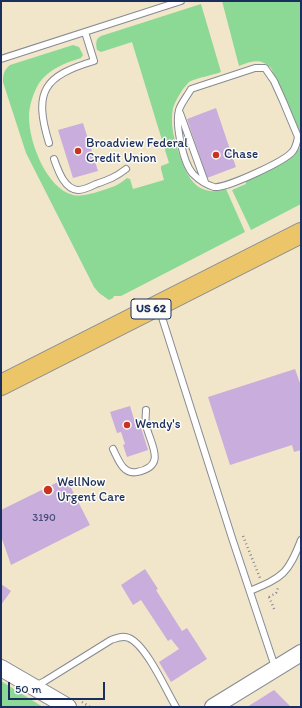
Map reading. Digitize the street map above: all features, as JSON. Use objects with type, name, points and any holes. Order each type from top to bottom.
[{"type":"main road","name":"US 62","points":[[1,385],[301,232]]},
{"type":"street","points":[[213,707],[301,653]]},
{"type":"street","points":[[1,668],[68,707]]},
{"type":"lane","points":[[1,59],[182,1]]},
{"type":"lane","points":[[49,143],[42,117],[42,102],[46,90],[57,76],[72,68],[94,61],[85,32]]},
{"type":"lane","points":[[254,68],[266,68],[284,101],[298,137],[294,151],[279,163],[225,185],[214,187],[205,183],[192,173],[184,156],[178,130],[179,110],[191,89],[254,68]]},
{"type":"lane","points":[[179,110],[205,183]]},
{"type":"lane","points":[[54,159],[64,180],[69,187],[76,190],[82,190],[114,178],[126,169]]},
{"type":"lane","points":[[158,305],[276,668]]},
{"type":"lane","points":[[113,449],[122,466],[129,472],[137,472],[149,468],[155,459],[155,452],[146,424],[146,410]]},
{"type":"lane","points":[[250,591],[280,577],[291,563],[301,540]]},
{"type":"lane","points":[[34,686],[45,681],[111,640],[120,637],[128,637],[136,642],[146,655],[176,707]]},
{"type":"path","points":[[242,536],[260,578]]},
{"type":"path","points":[[267,593],[275,611]]},
{"type":"green space","points":[[222,1],[301,1],[301,136],[271,68],[256,61],[239,66]]},
{"type":"green space","points":[[201,4],[221,72],[189,82],[183,89],[173,108],[173,131],[179,154],[190,178],[200,188],[208,191],[226,189],[245,232],[121,296],[114,296],[109,300],[99,293],[94,287],[26,153],[3,82],[4,72],[10,65],[73,45],[79,47],[83,55],[81,58],[52,71],[42,79],[36,89],[30,109],[30,127],[36,151],[47,174],[63,191],[77,196],[95,193],[113,187],[127,178],[130,179],[133,189],[164,180],[161,166],[169,163],[132,42],[101,52],[97,50],[96,42],[101,36]]},
{"type":"green space","points":[[301,141],[301,204],[251,230],[232,190],[246,184],[245,178],[279,166],[287,161],[299,149]]},
{"type":"green space","points":[[1,681],[43,707],[1,707]]},
{"type":"building","name":"Chase","points":[[216,108],[236,167],[207,178],[187,119]]},
{"type":"building","name":"Broadview Federal Credit Union","points":[[83,123],[98,171],[73,178],[58,130]]},
{"type":"building","points":[[295,369],[301,386],[301,450],[294,452],[292,445],[230,465],[208,397]]},
{"type":"building","name":"Wendy's","points":[[130,406],[134,419],[138,418],[148,450],[127,457],[121,432],[117,433],[110,412]]},
{"type":"building","points":[[66,478],[90,525],[11,565],[1,536],[1,510]]},
{"type":"building","points":[[145,569],[158,589],[156,590],[182,631],[187,628],[207,659],[171,682],[159,662],[179,649],[171,639],[168,641],[141,600],[133,605],[121,585]]},
{"type":"building","points":[[1,584],[11,591],[1,605]]},
{"type":"building","points":[[274,690],[291,707],[247,707]]},
{"type":"place","name":"Broadview Federal Credit Union","points":[[78,151]]},
{"type":"place","name":"Chase","points":[[216,155]]},
{"type":"place","name":"Wendy's","points":[[127,425]]},
{"type":"place","name":"WellNow Urgent Care","points":[[48,490]]}]
